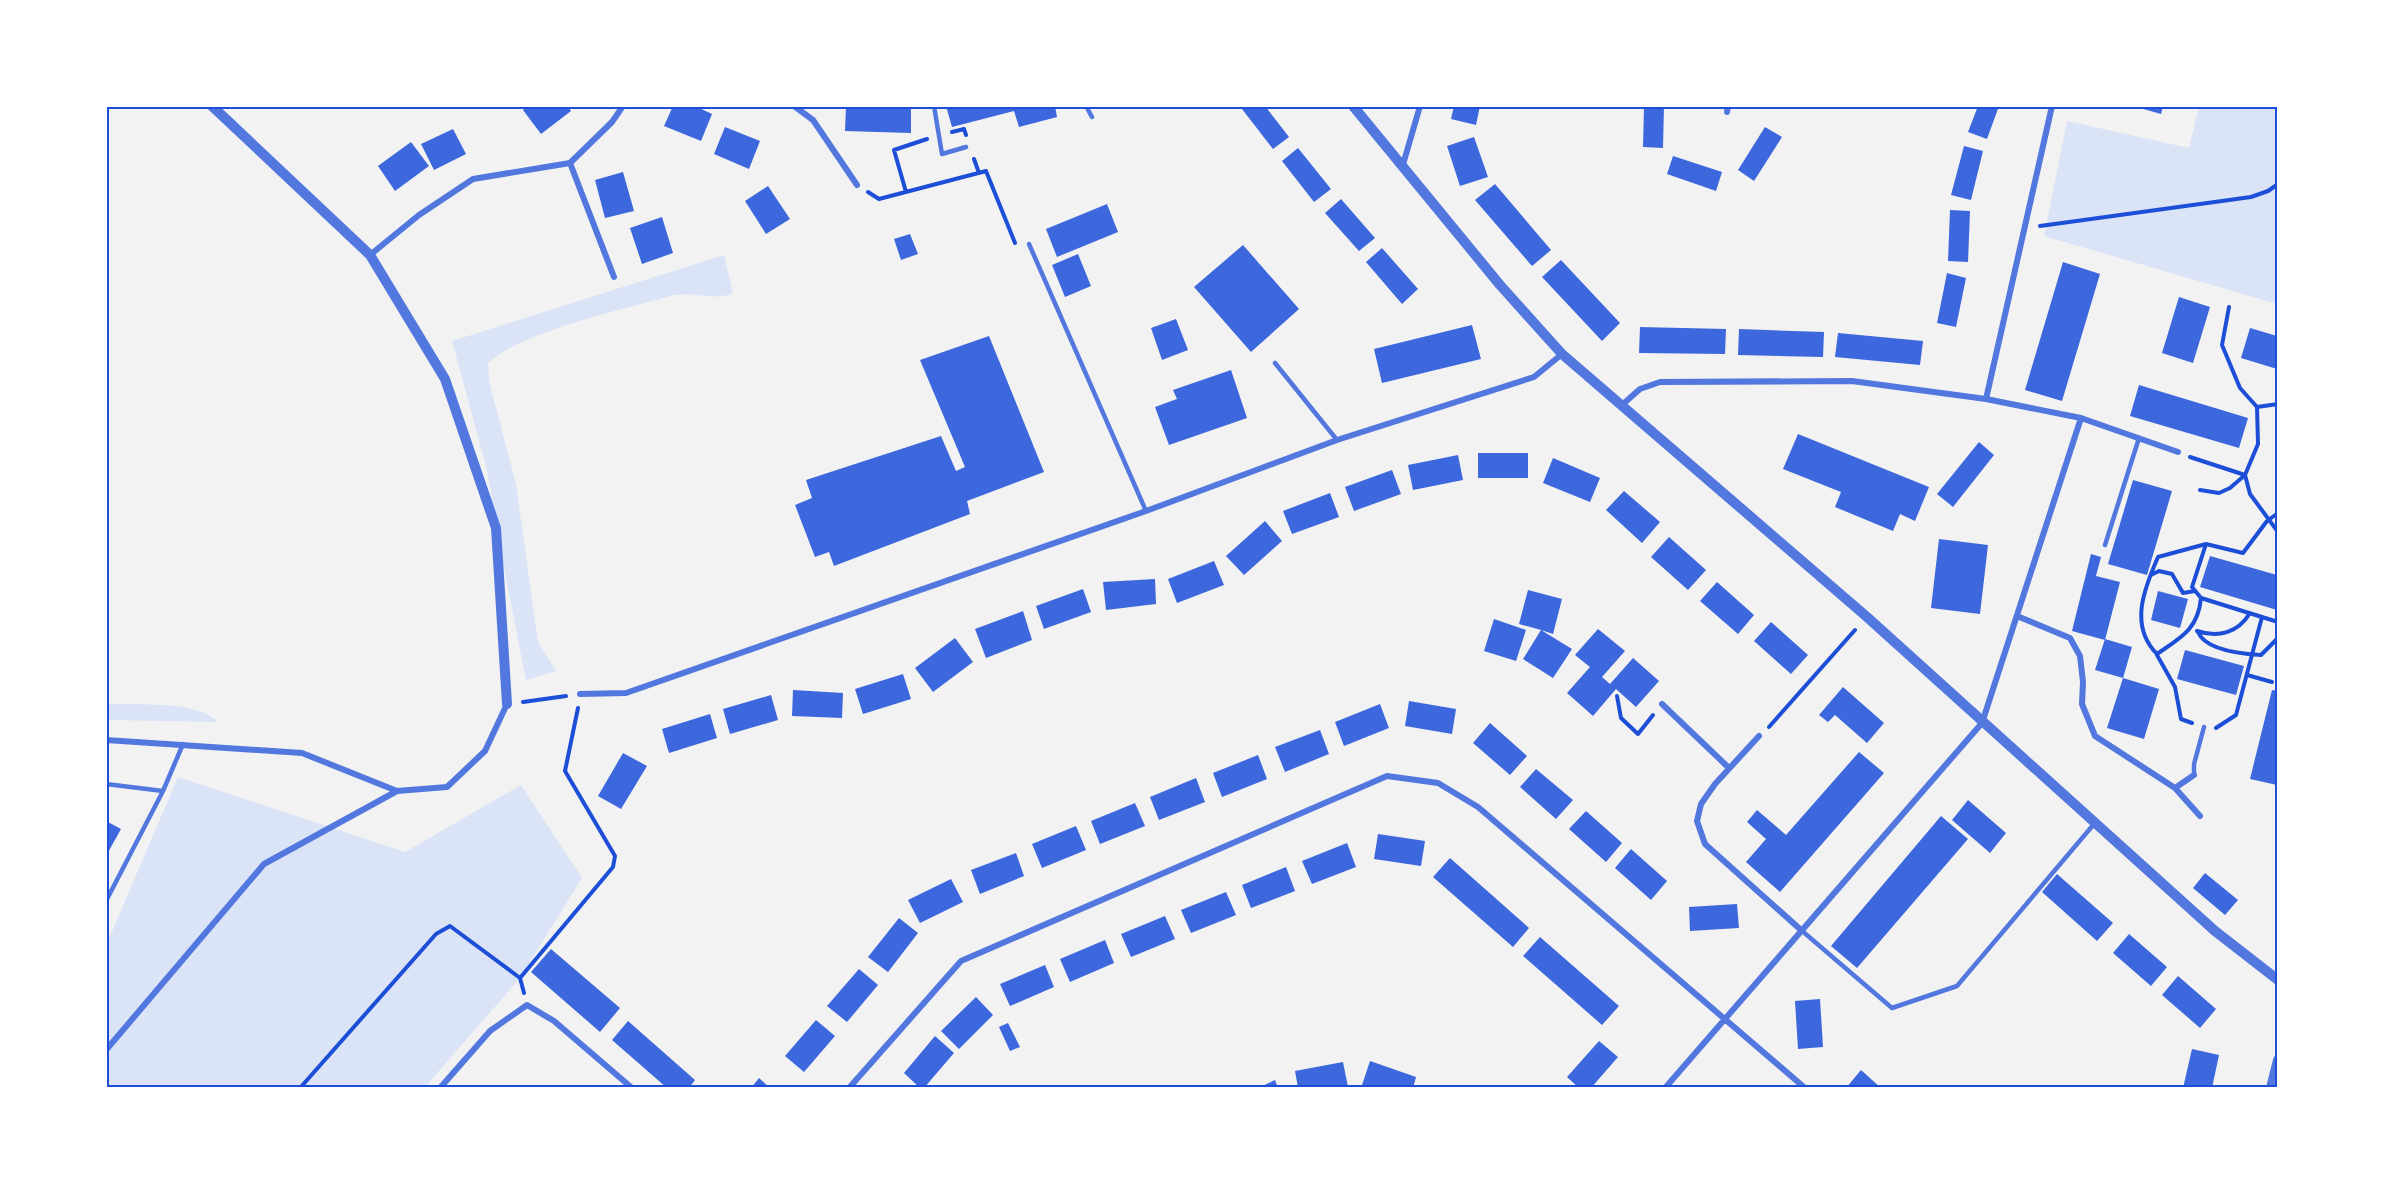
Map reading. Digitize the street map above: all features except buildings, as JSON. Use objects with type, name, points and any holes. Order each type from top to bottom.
[{"type":"street","points":[[106,1050],[264,864],[397,791],[447,787],[485,751],[507,704],[496,528],[445,379],[370,255],[212,106]]},
{"type":"street","points":[[370,255],[418,215],[473,179],[570,163],[612,122],[623,106]]},
{"type":"street","points":[[794,106],[813,120],[856,185]]},
{"type":"street","points":[[1353,106],[1402,169],[1562,354],[1623,404],[1867,617],[2215,931],[2277,980]]},
{"type":"street","points":[[1402,169],[1420,106]]},
{"type":"street","points":[[1986,399],[2052,106]]},
{"type":"street","points":[[570,163],[614,277]]},
{"type":"street","points":[[580,694],[626,693],[1146,511],[1336,440],[1534,377],[1562,354]]},
{"type":"street","points":[[1623,404],[1640,389],[1660,382],[1852,381],[1986,399],[2081,418],[2178,452]]},
{"type":"street","points":[[1665,1088],[1982,723],[2081,418]]},
{"type":"street","points":[[2017,616],[2070,638],[2080,656],[2083,682],[2082,704],[2096,736],[2175,788],[2200,816]]},
{"type":"street","points":[[1662,704],[1728,768]]},
{"type":"street","points":[[1759,736],[1728,768],[1701,804],[1697,821],[1705,844],[1801,930]]},
{"type":"street","points":[[106,740],[302,753],[397,791]]},
{"type":"street","points":[[2175,788],[2194,775]]},
{"type":"street","points":[[849,1088],[961,961],[1387,776],[1438,783],[1478,807],[1805,1088]]},
{"type":"street","points":[[440,1088],[490,1031],[527,1005],[554,1021],[632,1088]]},
{"type":"street","points":[[2271,1088],[2277,1060]]},
{"type":"lane","points":[[934,106],[942,154],[966,147]]},
{"type":"lane","points":[[1086,106],[1092,117]]},
{"type":"lane","points":[[1029,244],[1146,511]]},
{"type":"lane","points":[[1275,363],[1336,440]]},
{"type":"lane","points":[[2105,545],[2139,438]]},
{"type":"lane","points":[[2194,775],[2194,764],[2204,727]]},
{"type":"lane","points":[[106,901],[163,791],[183,744]]},
{"type":"lane","points":[[106,784],[163,791]]},
{"type":"lane","points":[[1801,930],[1892,1008],[1957,986],[2096,822]]},
{"type":"path","points":[[856,185],[879,199],[986,171],[1015,245],[1029,244]]},
{"type":"path","points":[[2024,227],[2251,197],[2268,192],[2277,184]]},
{"type":"path","points":[[2200,490],[2219,493],[2230,488],[2245,475],[2258,444],[2256,407],[2240,387],[2222,345],[2229,307]]},
{"type":"path","points":[[2256,407],[2277,404]]},
{"type":"path","points":[[2178,452],[2245,475]]},
{"type":"path","points":[[2245,475],[2250,494],[2277,532]]},
{"type":"path","points":[[2262,617],[2236,715],[2213,730],[2181,719],[2175,687],[2140,629],[2141,608],[2150,575],[2158,557],[2206,544],[2243,554],[2267,520],[2277,513]]},
{"type":"path","points":[[2206,544],[2192,588],[2201,598],[2277,622]]},
{"type":"path","points":[[2150,575],[2159,571],[2172,574],[2183,593],[2195,591]]},
{"type":"path","points":[[2157,654],[2192,628],[2200,609],[2201,598]]},
{"type":"path","points":[[2192,628],[2198,632],[2215,636],[2230,632],[2250,614]]},
{"type":"path","points":[[1759,736],[1776,721],[1867,617]]},
{"type":"path","points":[[2198,632],[2200,638],[2224,649],[2261,655],[2277,638]]},
{"type":"path","points":[[2247,675],[2272,682]]},
{"type":"path","points":[[507,704],[580,694],[565,771],[615,856],[613,867],[520,978]]},
{"type":"path","points":[[1617,696],[1621,718],[1638,734],[1662,704]]},
{"type":"path","points":[[300,1088],[436,934],[450,926],[520,978],[527,1005]]},
{"type":"shaded area","points":[[2199,107],[2277,107],[2277,304],[2044,236],[2067,121],[2189,148]]},
{"type":"shaded area","points":[[724,255],[733,293],[719,296],[674,295],[603,314],[525,341],[504,351],[488,363],[490,385],[516,484],[538,642],[556,671],[526,680],[487,470],[452,341]]},
{"type":"shaded area","points":[[106,704],[182,707],[209,715],[218,722],[107,720]]},
{"type":"shaded area","points":[[178,777],[405,852],[521,785],[582,878],[520,978],[425,1087],[107,1088],[107,943]]}]
